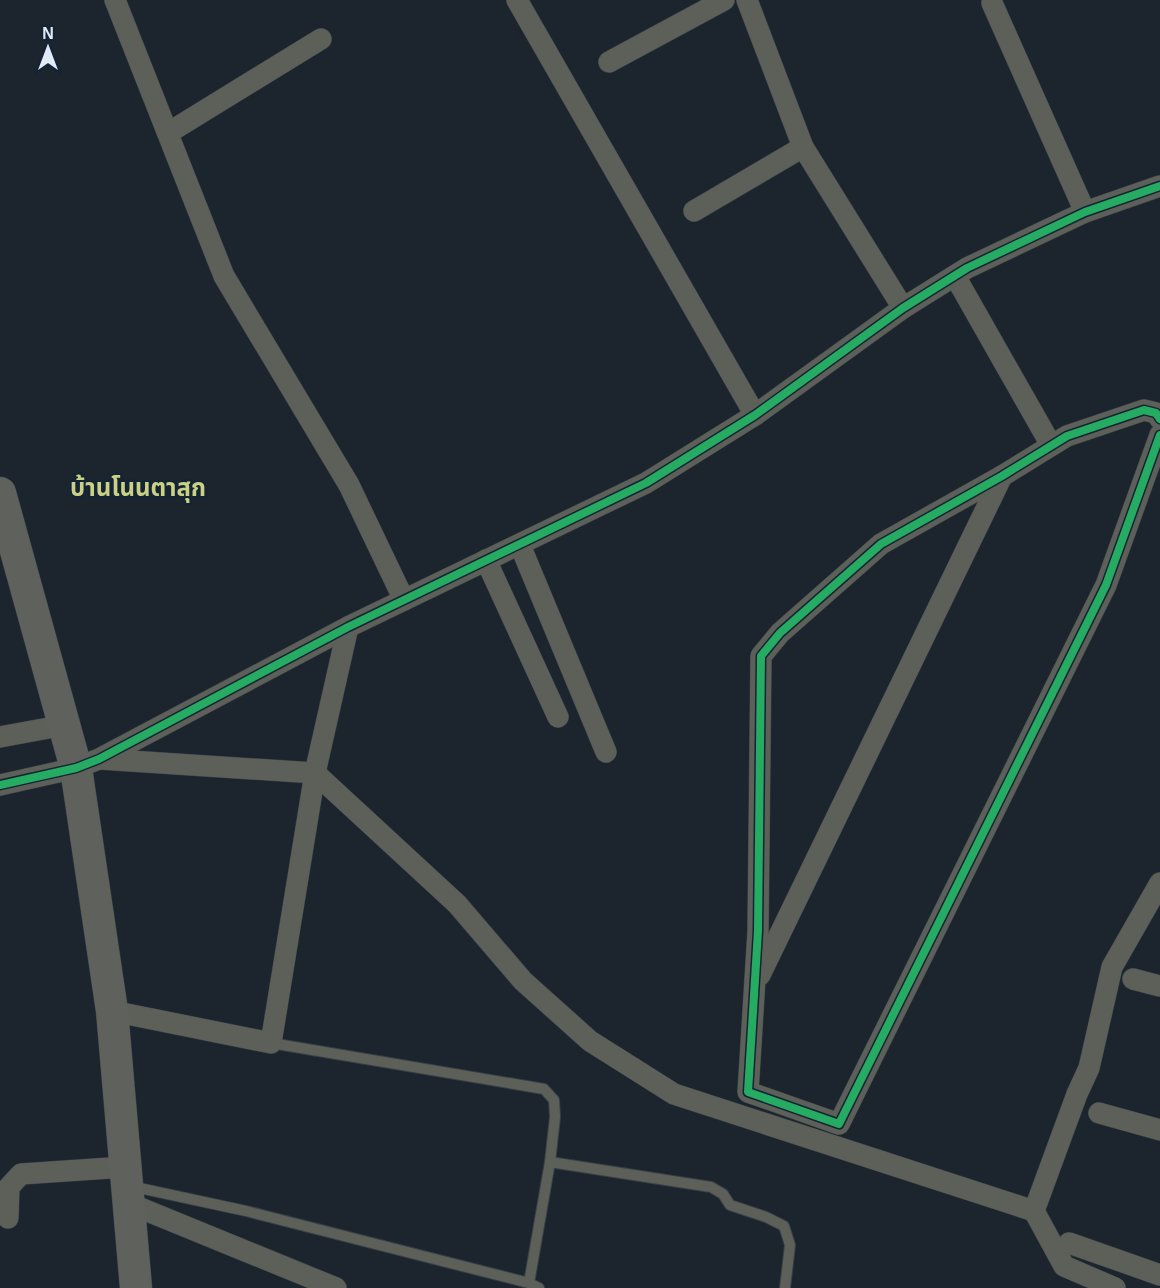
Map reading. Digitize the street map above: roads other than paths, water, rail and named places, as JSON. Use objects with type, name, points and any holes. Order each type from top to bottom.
[{"type":"street","points":[[115,0],[224,276],[350,485],[404,600]]},
{"type":"street","points":[[517,0],[755,415]]},
{"type":"street","points":[[609,62],[724,0]]},
{"type":"street","points":[[747,0],[803,147],[903,308]]},
{"type":"street","points":[[992,3],[1084,212]]},
{"type":"street","points":[[168,133],[321,39]]},
{"type":"street","points":[[694,211],[803,147]]},
{"type":"street","points":[[0,785],[88,764],[348,627],[646,483],[755,415],[903,308],[955,276],[1084,212],[1160,186]]},
{"type":"street","points":[[955,276],[1051,445]]},
{"type":"street","points":[[1160,419],[1156,413],[1144,411],[1067,436],[1002,476],[881,544],[780,633],[761,656],[758,932],[748,1092],[839,1124],[1106,585],[1160,435]]},
{"type":"street","points":[[755,985],[1002,476]]},
{"type":"street","points":[[0,493],[65,725],[88,764],[136,1288]]},
{"type":"street","points":[[520,545],[606,752]]},
{"type":"street","points":[[486,560],[558,717]]},
{"type":"street","points":[[112,1011],[271,1043],[315,773],[348,627]]},
{"type":"street","points":[[0,737],[65,725]]},
{"type":"street","points":[[88,764],[315,773],[457,904],[523,981],[590,1041],[674,1094],[1034,1211],[1064,1266],[1115,1288]]},
{"type":"street","points":[[1034,1211],[1077,1094],[1089,1068],[1112,968],[1160,883]]},
{"type":"street","points":[[1133,979],[1160,986]]},
{"type":"street","points":[[1099,1113],[1160,1130]]},
{"type":"street","points":[[8,1218],[9,1187],[21,1174],[127,1185],[336,1288]]},
{"type":"street","points":[[1069,1243],[1160,1275]]},
{"type":"lane","points":[[127,1185],[246,1211],[534,1286],[555,1117],[554,1100],[544,1089],[271,1043]]},
{"type":"lane","points":[[550,1162],[711,1187],[723,1194],[730,1205],[766,1217],[784,1226],[790,1245],[785,1288]]},
{"type":"district","name":"บ้านโนนตาสุก","points":[[138,487]]}]
